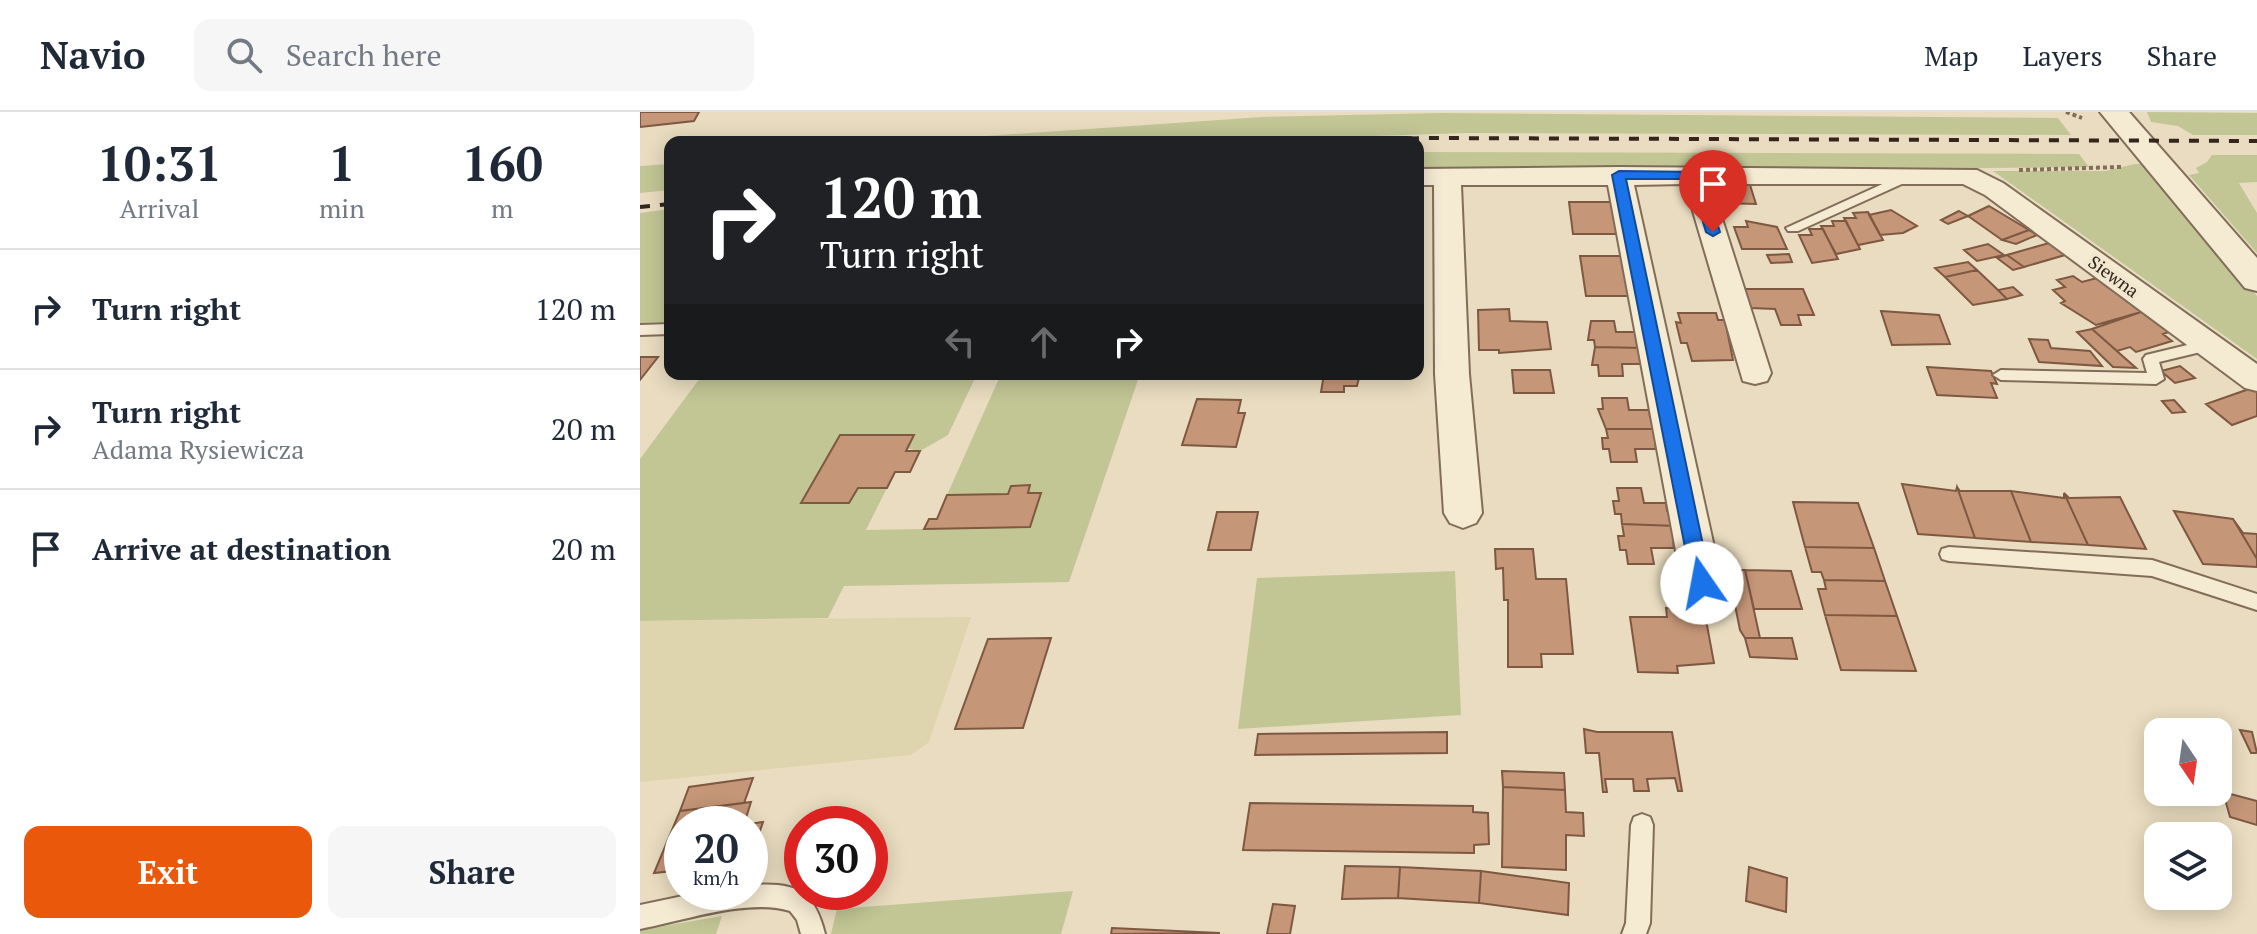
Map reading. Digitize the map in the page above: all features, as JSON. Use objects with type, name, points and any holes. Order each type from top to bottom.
[{"type":"street","points":[[2114,112],[2257,280]]},
{"type":"street","points":[[1619,175],[1702,583]]},
{"type":"street","points":[[1695,175],[1755,373]]},
{"type":"street","points":[[1463,513],[1432,177],[1968,176]]},
{"type":"street","name":"Siewna","points":[[1968,176],[1994,189],[2257,380]]},
{"type":"lane","points":[[1793,228],[1913,174]]},
{"type":"lane","points":[[640,330],[664,329]]},
{"type":"lane","points":[[2001,375],[2156,379],[2151,359],[2208,345]]},
{"type":"lane","points":[[1949,554],[2152,568],[2257,602]]},
{"type":"lane","points":[[1634,934],[1638,923],[1642,825]]},
{"type":"lane","points":[[640,917],[766,896],[796,901],[808,913],[813,934]]},
{"type":"path","points":[[1968,176],[1988,170],[2101,169],[2127,165]]},
{"type":"shaded area","points":[[971,617],[929,742],[911,755],[640,782],[640,621]]},
{"type":"green space","points":[[2147,112],[2257,113],[2257,135],[2193,135],[2178,126],[2151,122]]},
{"type":"green space","points":[[1441,113],[2058,118],[2071,135],[1469,133],[1374,136],[987,136],[1262,117]]},
{"type":"green space","points":[[1424,152],[2079,154],[2089,167],[1424,174]]},
{"type":"green space","points":[[2212,155],[2257,155],[2257,182],[2239,183],[2257,213],[2257,253],[2189,175],[2199,173],[2196,168]]},
{"type":"green space","points":[[664,164],[664,191],[640,193],[640,166]]},
{"type":"green space","points":[[2144,164],[2257,296],[2257,359],[1993,171],[2106,171]]},
{"type":"green space","points":[[664,210],[664,322],[640,323],[640,213]]},
{"type":"green space","points":[[699,380],[974,380],[948,435],[920,451],[840,435],[801,503],[849,503],[858,488],[887,488],[866,530],[1030,527],[1041,494],[1028,493],[1029,486],[1008,494],[947,495],[998,380],[1138,380],[1069,582],[844,586],[828,618],[640,621],[640,459]]},
{"type":"green space","points":[[1455,571],[1461,715],[1238,729],[1257,578]]},
{"type":"green space","points":[[1073,891],[1061,934],[831,934],[837,910],[888,910],[888,905]]},
{"type":"green space","points":[[722,916],[716,934],[640,934],[640,930]]},
{"type":"building","points":[[640,112],[699,112],[694,121],[640,127]]},
{"type":"building","points":[[1716,185],[1750,185],[1756,204],[1721,203]]},
{"type":"building","points":[[1569,202],[1612,202],[1618,234],[1573,234]]},
{"type":"building","points":[[1989,206],[2029,230],[2002,240],[1968,216]]},
{"type":"building","points":[[1891,210],[1917,226],[1903,233],[1880,235],[1869,215]]},
{"type":"building","points":[[1959,211],[1968,216],[1948,224],[1941,220]]},
{"type":"building","points":[[1868,212],[1883,240],[1858,245],[1844,218],[1856,218],[1853,213]]},
{"type":"building","points":[[1746,221],[1777,227],[1787,249],[1742,249],[1734,227],[1748,227]]},
{"type":"building","points":[[1832,221],[1846,221],[1860,249],[1836,254],[1821,226],[1834,226]]},
{"type":"building","points":[[1809,229],[1823,229],[1838,259],[1812,263],[1799,235],[1812,235]]},
{"type":"building","points":[[2029,230],[2037,235],[2016,244],[2002,240]]},
{"type":"building","points":[[2049,243],[2065,255],[2024,267],[2007,255]]},
{"type":"building","points":[[1988,244],[2004,255],[1977,261],[1964,250]]},
{"type":"building","points":[[1789,254],[1792,262],[1771,263],[1767,255]]},
{"type":"building","points":[[2007,255],[2024,267],[2013,270],[1997,258]]},
{"type":"building","points":[[1580,256],[1621,256],[1629,296],[1586,296]]},
{"type":"building","points":[[1968,262],[1977,270],[1945,277],[1935,268]]},
{"type":"building","points":[[1977,270],[2007,299],[1973,305],[1945,277]]},
{"type":"building","points":[[2073,276],[2082,282],[2097,278],[2141,312],[2096,325],[2061,303],[2065,301],[2053,290],[2065,287],[2057,280]]},
{"type":"building","points":[[2013,287],[2022,295],[2007,299],[1998,290]]},
{"type":"building","points":[[1744,289],[1803,289],[1814,315],[1798,315],[1801,325],[1781,325],[1775,309],[1751,308]]},
{"type":"building","points":[[1509,309],[1510,321],[1547,322],[1551,349],[1499,353],[1499,350],[1479,350],[1478,310]]},
{"type":"building","points":[[1881,311],[1939,315],[1950,344],[1892,345]]},
{"type":"building","points":[[2141,312],[2169,332],[2163,334],[2172,341],[2136,352],[2130,347],[2117,351],[2092,329]]},
{"type":"building","points":[[1678,313],[1716,313],[1718,320],[1725,320],[1733,360],[1692,361],[1687,343],[1681,343],[1676,322],[1681,323]]},
{"type":"building","points":[[1591,321],[1614,321],[1616,332],[1635,332],[1644,348],[1595,347],[1594,340],[1588,340]]},
{"type":"building","points":[[2092,329],[2136,368],[2113,367],[2077,332]]},
{"type":"building","points":[[2029,339],[2048,340],[2051,348],[2090,351],[2102,366],[2039,362]]},
{"type":"building","points":[[1595,347],[1644,348],[1641,364],[1622,364],[1623,376],[1599,376],[1598,365],[1592,365]]},
{"type":"building","points":[[640,357],[658,357],[640,380]]},
{"type":"building","points":[[2180,366],[2195,378],[2175,383],[2161,371]]},
{"type":"building","points":[[1927,367],[1991,371],[1997,384],[1991,383],[1997,398],[1937,395]]},
{"type":"building","points":[[1512,370],[1550,370],[1554,393],[1514,393]]},
{"type":"building","points":[[1323,380],[1358,380],[1357,386],[1344,386],[1344,392],[1321,392]]},
{"type":"building","points":[[2252,388],[2257,392],[2257,416],[2232,425],[2206,404]]},
{"type":"building","points":[[1602,398],[1627,398],[1629,410],[1649,410],[1650,417],[1657,417],[1659,429],[1606,429],[1598,409],[1603,409]]},
{"type":"building","points":[[1197,399],[1241,400],[1238,413],[1245,413],[1236,447],[1182,445]]},
{"type":"building","points":[[2174,400],[2185,412],[2172,413],[2162,401]]},
{"type":"building","points":[[1606,429],[1659,429],[1662,441],[1655,442],[1656,449],[1635,449],[1637,462],[1611,462],[1609,449],[1603,449],[1602,438],[1608,438]]},
{"type":"building","points":[[840,435],[914,435],[906,451],[920,451],[910,472],[895,472],[887,488],[858,488],[849,503],[801,503]]},
{"type":"building","points":[[1902,484],[1956,491],[1957,487],[1975,538],[1918,534]]},
{"type":"building","points":[[1030,485],[1028,493],[1041,493],[1030,527],[924,529],[929,519],[937,519],[947,495],[1008,494],[1011,486]]},
{"type":"building","points":[[1957,487],[1960,491],[2011,491],[2031,542],[1975,538]]},
{"type":"building","points":[[1617,488],[1641,488],[1644,503],[1666,503],[1667,511],[1674,511],[1677,526],[1622,524],[1621,514],[1615,514],[1613,501],[1619,501]]},
{"type":"building","points":[[2011,491],[2064,498],[2064,493],[2088,545],[2031,542]]},
{"type":"building","points":[[2064,493],[2069,498],[2120,497],[2146,549],[2088,545]]},
{"type":"building","points":[[1793,502],[1858,503],[1874,548],[1805,547]]},
{"type":"building","points":[[2174,511],[2233,519],[2257,559],[2257,567],[2203,564]]},
{"type":"building","points":[[1217,512],[1258,512],[1251,550],[1208,550]]},
{"type":"building","points":[[2233,519],[2243,533],[2257,534],[2257,559]]},
{"type":"building","points":[[1622,524],[1677,526],[1680,540],[1673,540],[1674,548],[1651,548],[1654,564],[1628,564],[1626,550],[1620,550],[1618,536],[1624,536]]},
{"type":"building","points":[[1805,547],[1874,548],[1885,581],[1824,580],[1821,572],[1812,572]]},
{"type":"building","points":[[1495,549],[1533,549],[1536,579],[1566,579],[1573,654],[1541,654],[1542,667],[1508,667],[1508,600],[1504,600],[1503,568],[1496,569]]},
{"type":"building","points":[[1728,570],[1745,570],[1760,638],[1745,638],[1740,630]]},
{"type":"building","points":[[1745,570],[1791,571],[1802,609],[1754,609]]},
{"type":"building","points":[[1824,580],[1885,581],[1897,616],[1825,615],[1818,589],[1826,589]]},
{"type":"building","points":[[1666,608],[1704,609],[1714,663],[1677,666],[1678,673],[1638,672],[1630,617],[1667,617]]},
{"type":"building","points":[[1825,615],[1897,616],[1916,671],[1841,670]]},
{"type":"building","points":[[1051,638],[1023,728],[955,729],[988,639]]},
{"type":"building","points":[[1745,638],[1792,638],[1797,659],[1750,657]]},
{"type":"building","points":[[1584,729],[1597,732],[1672,732],[1682,791],[1678,791],[1675,778],[1647,779],[1649,791],[1634,791],[1633,779],[1605,779],[1607,792],[1603,792],[1599,753],[1586,753]]},
{"type":"building","points":[[2240,730],[2252,732],[2257,753],[2251,753]]},
{"type":"building","points":[[1447,732],[1447,753],[1255,755],[1258,734]]},
{"type":"building","points":[[1502,771],[1564,773],[1565,790],[1503,787]]},
{"type":"building","points":[[753,778],[744,803],[682,806],[689,787]]},
{"type":"building","points":[[1503,787],[1565,790],[1566,812],[1583,813],[1584,836],[1566,835],[1566,870],[1502,867]]},
{"type":"building","points":[[2232,794],[2257,801],[2257,825],[2230,817],[2227,806],[2232,806]]},
{"type":"building","points":[[751,802],[750,806],[719,806]]},
{"type":"building","points":[[1250,803],[1473,806],[1473,812],[1488,813],[1489,844],[1474,845],[1474,853],[1243,850]]},
{"type":"building","points":[[664,849],[664,872],[654,873]]},
{"type":"building","points":[[1345,866],[1400,867],[1398,898],[1342,899]]},
{"type":"building","points":[[1400,867],[1481,871],[1479,903],[1398,898]]},
{"type":"building","points":[[1749,867],[1787,878],[1786,912],[1746,901]]},
{"type":"building","points":[[1481,871],[1569,883],[1568,915],[1479,903]]},
{"type":"building","points":[[1273,904],[1295,906],[1290,934],[1267,934]]},
{"type":"building","points":[[1112,928],[1220,933],[1111,934]]},
{"type":"railway","points":[[1424,138],[2257,141]]},
{"type":"railway","points":[[640,207],[664,205]]},
{"type":"route","points":[[1702,583],[1619,175],[1695,175],[1713,232]]}]
